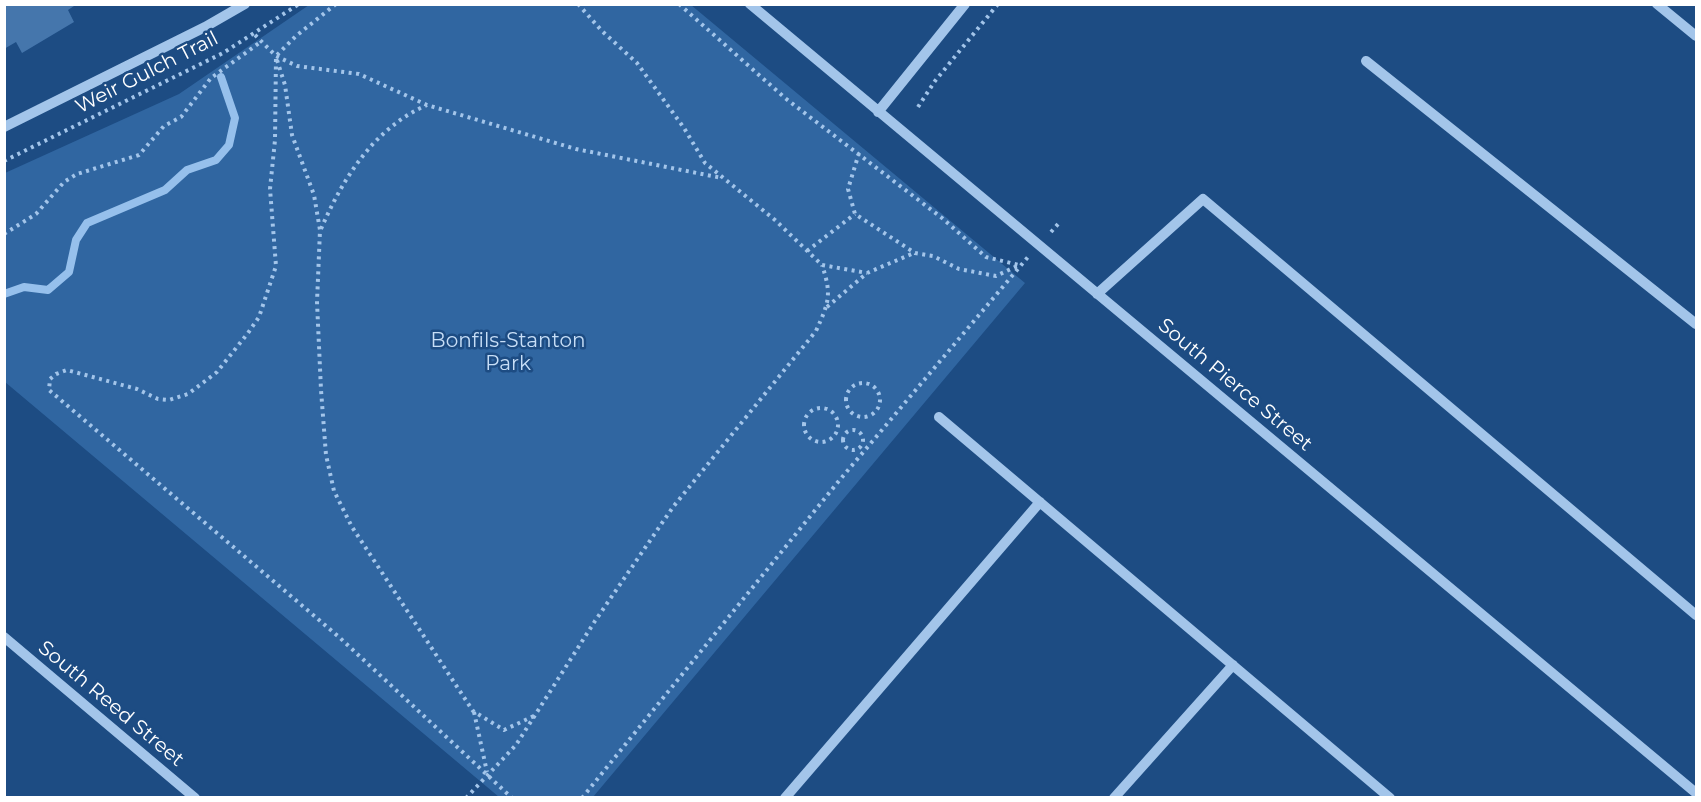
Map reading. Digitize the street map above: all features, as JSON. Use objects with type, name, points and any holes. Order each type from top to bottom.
[{"type":"street","points":[[4,127],[205,27],[245,4]]},
{"type":"street","name":"South Pierce Street","points":[[750,4],[1696,793]]},
{"type":"street","points":[[878,112],[965,4]]},
{"type":"street","points":[[1657,4],[1696,36]]},
{"type":"street","points":[[1366,61],[1696,324]]},
{"type":"street","points":[[1097,294],[1203,199],[1696,615]]},
{"type":"street","points":[[939,417],[1390,798]]},
{"type":"street","points":[[785,798],[1040,502]]},
{"type":"street","name":"South Reed Street","points":[[4,637],[195,798]]},
{"type":"street","points":[[1114,798],[1233,665]]},
{"type":"path","name":"Weir Gulch Trail","points":[[4,161],[255,35],[299,4]]},
{"type":"path","points":[[336,4],[276,56],[275,140],[270,189],[276,266],[259,317],[248,333],[217,372],[188,394],[169,400],[159,399],[137,389],[67,370],[50,379],[49,390],[339,637],[488,772],[512,798]]},
{"type":"path","points":[[466,798],[488,772],[516,745],[595,621],[673,507],[816,331],[826,308],[829,288],[822,265],[767,214],[705,163],[638,63],[602,31],[578,4]]},
{"type":"path","points":[[679,4],[785,98],[942,218],[986,257],[1019,265]]},
{"type":"path","points":[[918,107],[935,81],[998,4]]},
{"type":"path","points":[[255,35],[276,56],[297,66],[358,74],[427,105],[576,149],[722,178]]},
{"type":"path","points":[[4,234],[36,214],[64,182],[77,174],[139,155],[164,126],[181,117],[212,78],[262,42]]},
{"type":"path","points":[[276,56],[285,85],[292,135],[314,195],[320,230],[317,302],[321,390],[326,455],[334,491],[358,537],[473,711],[488,772]]},
{"type":"path","points":[[320,230],[338,190],[367,151],[396,122],[427,105]]},
{"type":"path","points":[[859,153],[848,189],[855,214],[915,253],[933,256],[959,269],[996,276],[1019,265]]},
{"type":"path","points":[[807,251],[855,214]]},
{"type":"path","points":[[826,308],[867,273],[915,253]]},
{"type":"path","points":[[822,265],[867,273]]},
{"type":"path","points":[[582,798],[838,482],[1019,265]]},
{"type":"path","points":[[869,383],[879,392],[878,408],[866,417],[852,414],[845,400],[847,391],[853,385],[869,383]]},
{"type":"path","points":[[828,409],[837,417],[839,425],[836,434],[825,442],[811,439],[804,425],[806,417],[812,410],[828,409]]},
{"type":"path","points":[[857,430],[862,435],[862,445],[855,450],[847,448],[843,440],[844,435],[848,431],[857,430]]},
{"type":"path","points":[[473,711],[504,730],[536,715]]},
{"type":"green space","name":"Bonfils-Stanton Park","points":[[309,5],[691,5],[1025,283],[593,797],[499,797],[5,382],[5,173],[179,94]]},
{"type":"building","points":[[4,4],[77,4],[68,10],[74,22],[22,53],[16,42],[4,49]]},
{"type":"waterway","points":[[4,294],[24,287],[48,290],[69,272],[76,240],[87,223],[165,190],[187,170],[216,160],[229,145],[235,118],[221,77]]}]
